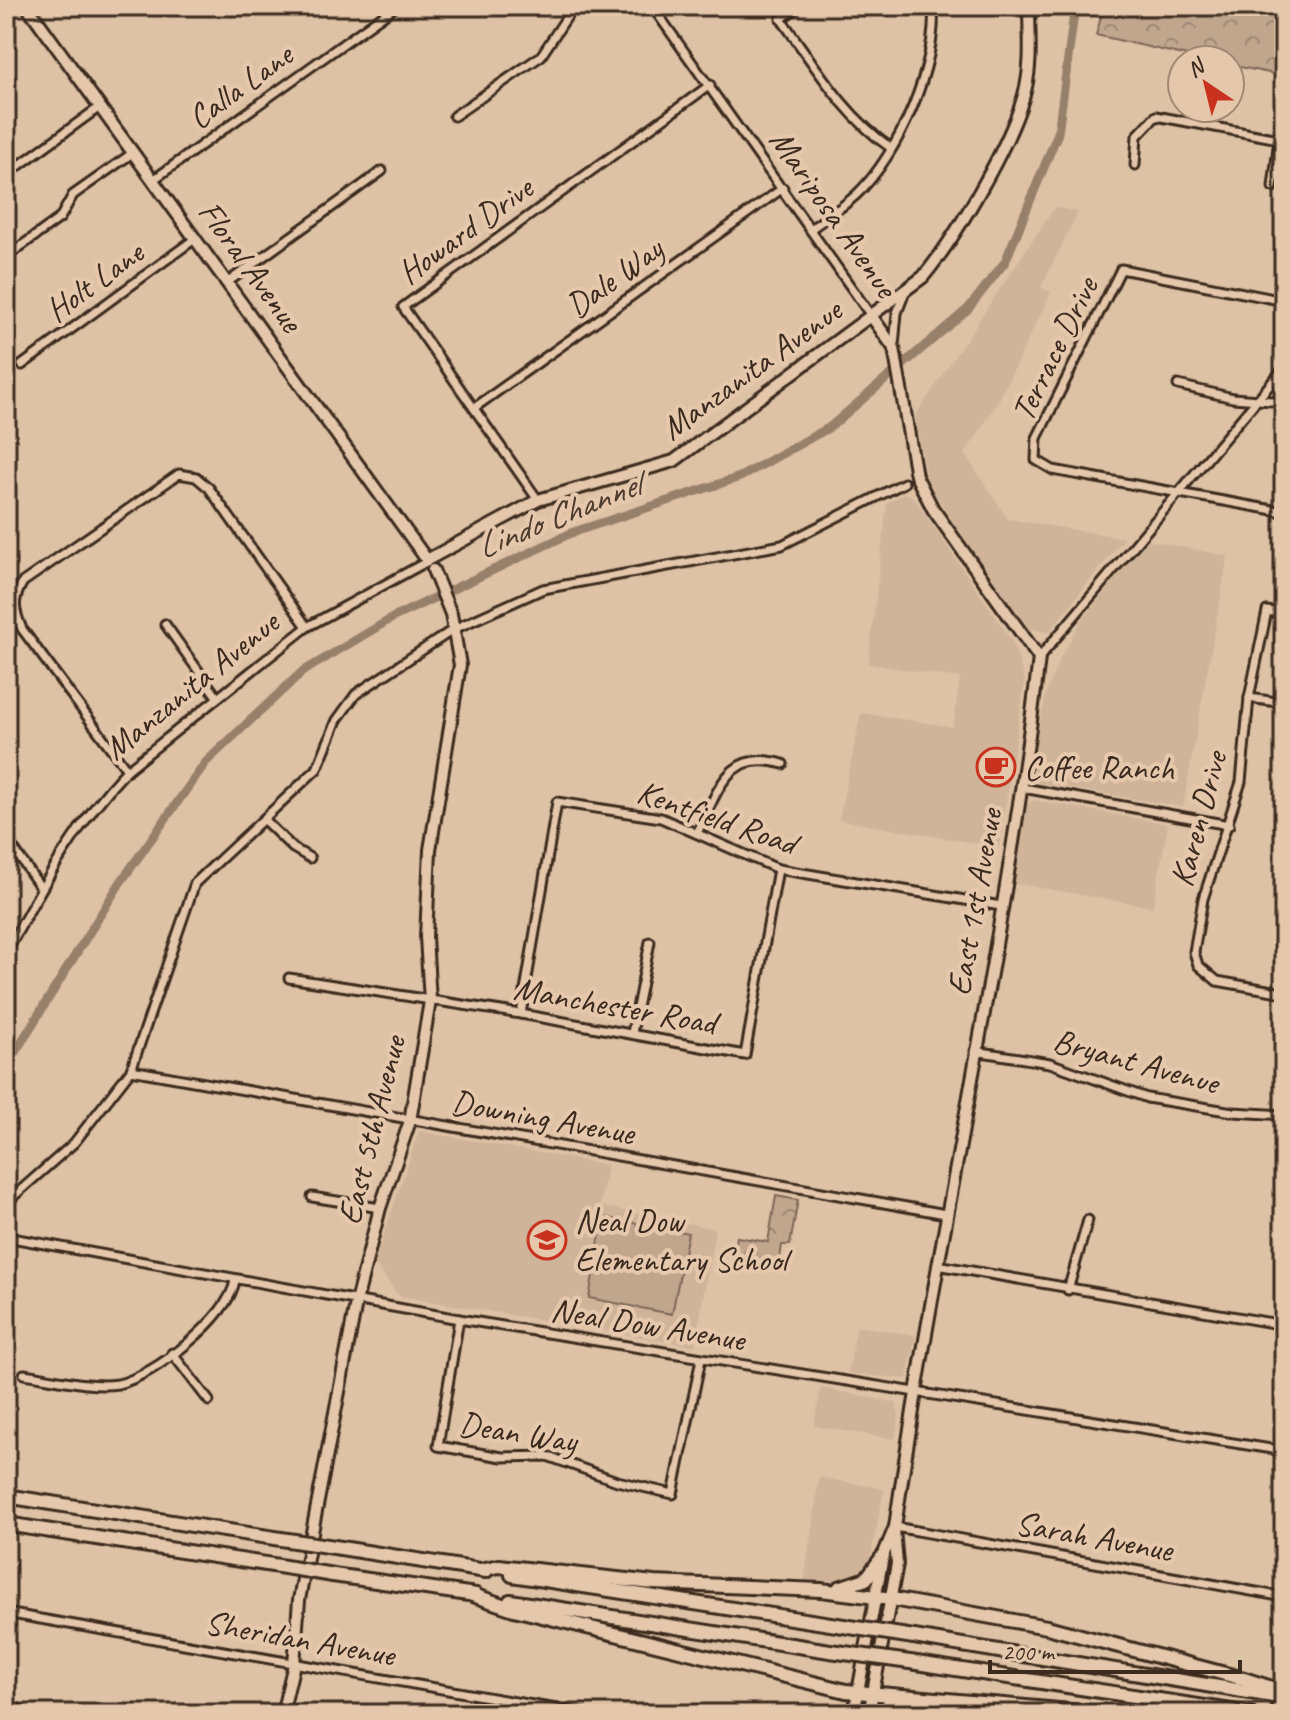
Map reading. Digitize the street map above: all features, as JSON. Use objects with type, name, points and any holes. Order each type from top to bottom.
[{"type":"highway","points":[[6,1496],[1243,1685]]},
{"type":"highway","points":[[6,1524],[1245,1713]]},
{"type":"highway","points":[[821,1590],[857,1584],[871,1574],[883,1556]]},
{"type":"highway","points":[[480,1570],[499,1566],[654,1583],[821,1590],[892,1599],[1047,1627],[1284,1695]]},
{"type":"highway","points":[[470,1594],[514,1609],[858,1691],[1104,1714]]},
{"type":"highway","points":[[880,1714],[894,1702],[913,1698]]},
{"type":"street","name":"Floral Avenue","points":[[27,6],[430,565]]},
{"type":"street","name":"Calla Lane","points":[[153,180],[396,6]]},
{"type":"street","points":[[454,116],[541,56],[574,6]]},
{"type":"street","name":"Mariposa Avenue","points":[[652,6],[894,348],[916,476],[938,517],[1039,658]]},
{"type":"street","points":[[799,6],[781,19],[845,106],[870,134],[891,148]]},
{"type":"street","points":[[812,228],[858,194],[891,148],[922,84],[932,46],[933,6]]},
{"type":"street","name":"Manzanita Avenue","points":[[6,953],[41,888],[87,815],[127,770],[307,627],[430,565],[538,500],[674,461],[923,277],[954,236],[1019,113],[1029,64],[1029,6]]},
{"type":"street","name":"Howard Drive","points":[[538,500],[403,307],[710,85]]},
{"type":"street","points":[[6,175],[101,106]]},
{"type":"street","points":[[1135,165],[1137,136],[1156,116],[1282,140],[1273,187]]},
{"type":"street","points":[[6,257],[60,218],[73,195],[134,152]]},
{"type":"street","points":[[228,282],[382,171]]},
{"type":"street","name":"Dale Way","points":[[474,408],[783,188]]},
{"type":"street","name":"Holt Lane","points":[[22,365],[196,238]]},
{"type":"street","name":"Terrace Drive","points":[[1284,301],[1121,269],[1037,438],[1036,460],[1053,470],[1284,512]]},
{"type":"street","points":[[894,348],[897,313],[906,291]]},
{"type":"street","points":[[1039,658],[1284,368]]},
{"type":"street","points":[[1178,385],[1233,398],[1284,402]]},
{"type":"street","points":[[127,770],[22,629],[15,613],[14,596],[23,582],[179,474],[196,477],[209,488],[307,627]]},
{"type":"street","points":[[6,1203],[74,1143],[131,1070],[190,892],[201,876],[317,769],[337,720],[356,694],[454,629],[543,589],[782,545],[904,483]]},
{"type":"street","name":"East 5th Avenue","points":[[282,1714],[294,1664],[299,1600],[357,1298],[380,1208],[410,1121],[430,1001],[427,896],[430,850],[460,665],[451,614],[430,565]]},
{"type":"street","name":"Karen Drive","points":[[1284,614],[1267,611],[1249,698],[1241,782],[1198,921],[1195,958],[1217,981],[1284,993]]},
{"type":"street","points":[[165,624],[217,697]]},
{"type":"street","name":"East 1st Avenue","points":[[869,1714],[897,1564],[894,1528],[937,1265],[1023,788],[1039,658]]},
{"type":"street","points":[[1249,698],[1284,703]]},
{"type":"street","points":[[698,831],[733,768],[752,760],[783,764]]},
{"type":"street","points":[[1023,788],[1229,825]]},
{"type":"street","name":"Kentfield Road","points":[[521,1014],[557,802],[640,814],[698,831],[778,869],[1001,906]]},
{"type":"street","points":[[264,820],[293,848],[310,858]]},
{"type":"street","points":[[6,838],[41,888]]},
{"type":"street","name":"Manchester Road","points":[[289,978],[521,1014],[745,1055],[778,869]]},
{"type":"street","points":[[632,1033],[650,942]]},
{"type":"street","name":"Bryant Avenue","points":[[975,1051],[1050,1063],[1147,1098],[1219,1110],[1284,1115]]},
{"type":"street","name":"Downing Avenue","points":[[131,1070],[946,1214]]},
{"type":"street","points":[[312,1197],[380,1208]]},
{"type":"street","points":[[1068,1290],[1088,1220]]},
{"type":"street","name":"Neal Dow Avenue","points":[[6,1237],[235,1280],[357,1298],[459,1319],[1284,1451]]},
{"type":"street","points":[[937,1265],[1284,1325]]},
{"type":"street","points":[[24,1374],[118,1384],[172,1353],[216,1318],[232,1296],[235,1280]]},
{"type":"street","name":"Dean Way","points":[[459,1319],[438,1446],[502,1457],[547,1456],[617,1481],[673,1494],[701,1359]]},
{"type":"street","points":[[172,1353],[209,1401]]},
{"type":"street","name":"East 1st Avenue","points":[[854,1714],[886,1541],[894,1528]]},
{"type":"street","name":"Sarah Avenue","points":[[894,1528],[1284,1597]]},
{"type":"street","name":"Sheridan Avenue","points":[[6,1613],[585,1714]]},
{"type":"street","points":[[1275,1714],[1284,1661]]},
{"type":"street","points":[[6,1703],[28,1714]]},
{"type":"shaded area","points":[[1055,207],[1078,212],[1041,287],[1051,292],[998,402],[965,454],[1008,519],[1124,538],[1048,633],[1034,629],[1027,635],[926,481],[915,416]]},
{"type":"shaded area","points":[[905,493],[913,496],[1012,641],[1025,680],[999,847],[839,820],[861,713],[953,727],[960,678],[868,664],[887,503]]},
{"type":"shaded area","points":[[1147,540],[1228,556],[1183,807],[1033,782],[1030,770],[1046,694],[1057,664],[1081,621]]},
{"type":"shaded area","points":[[1034,800],[1168,824],[1153,907],[1012,883],[1026,806]]},
{"type":"shaded area","name":"Neal Dow Elementary School","points":[[419,1131],[607,1165],[600,1206],[715,1229],[695,1346],[399,1296],[374,1263]]},
{"type":"shaded area","points":[[857,1326],[916,1335],[907,1379],[848,1373]]},
{"type":"shaded area","points":[[821,1388],[896,1403],[899,1417],[895,1439],[814,1426]]},
{"type":"shaded area","points":[[819,1477],[884,1489],[870,1561],[857,1574],[835,1581],[804,1583]]},
{"type":"green space","points":[[1104,6],[1284,6],[1284,76],[1246,68],[1246,44],[1166,44],[1166,51],[1096,35]]},
{"type":"green space","points":[[776,1196],[798,1200],[790,1245],[782,1245],[779,1266],[733,1259],[737,1237],[768,1242]]},
{"type":"green space","points":[[603,1217],[688,1233],[672,1314],[589,1298]]},
{"type":"waterway","name":"Lindo Channel","points":[[6,1067],[120,883],[206,762],[302,672],[394,617],[571,533],[740,477],[830,427],[968,309],[1005,262],[1058,133],[1075,6]]},
{"type":"place","name":"Coffee Ranch","points":[[996,767]]},
{"type":"place","name":"Neal Dow Elementary School","points":[[547,1240]]}]
